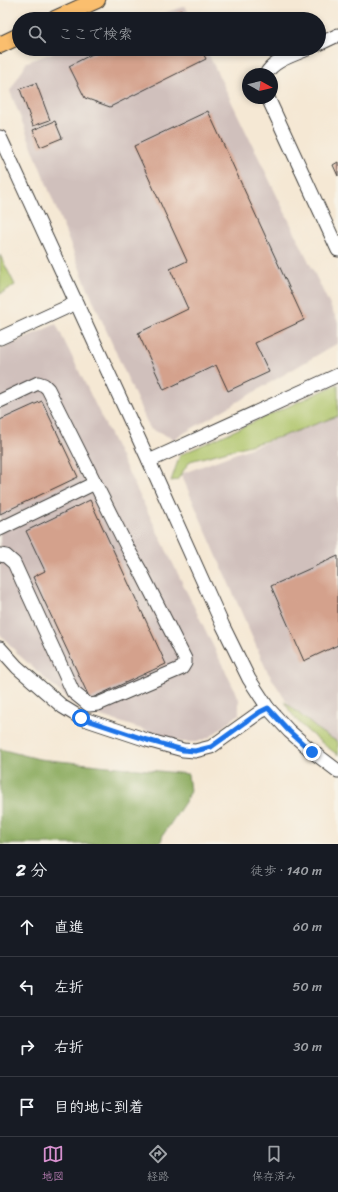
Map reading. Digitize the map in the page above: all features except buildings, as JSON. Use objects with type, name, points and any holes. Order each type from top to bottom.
[{"type":"main road","points":[[71,12],[97,0]]},
{"type":"main road","points":[[0,45],[12,39]]},
{"type":"street","points":[[326,41],[338,35]]},
{"type":"street","points":[[271,68],[279,62],[292,56]]},
{"type":"street","points":[[271,104],[338,250]]},
{"type":"street","points":[[0,137],[223,626],[249,679],[268,708],[289,731],[312,752],[338,771]]},
{"type":"street","points":[[0,338],[76,303]]},
{"type":"street","points":[[149,461],[338,375]]},
{"type":"street","points":[[0,401],[38,383],[44,385],[48,389],[185,659],[185,663],[182,668],[98,704],[89,705],[73,692],[14,563],[6,556],[0,555]]},
{"type":"street","points":[[0,529],[95,483]]},
{"type":"street","points":[[0,648],[17,667],[63,707],[81,718],[147,740],[183,750],[195,751],[211,747],[260,712],[268,708]]},
{"type":"shaded area","points":[[185,6],[188,12],[168,12]]},
{"type":"shaded area","points":[[44,56],[209,56],[338,322],[338,343],[174,439],[150,429],[87,287],[10,91],[27,62]]},
{"type":"shaded area","points":[[56,324],[239,699],[239,714],[210,737],[197,742],[181,742],[92,713],[71,702],[19,655],[0,634],[0,349]]},
{"type":"shaded area","points":[[338,415],[338,746],[294,713],[267,671],[181,474]]},
{"type":"green space","points":[[0,255],[15,285],[0,294]]},
{"type":"green space","points":[[338,384],[338,416],[280,437],[190,461],[177,480],[171,481],[180,455]]},
{"type":"green space","points":[[284,701],[321,732],[338,742],[338,755],[315,737],[294,717]]},
{"type":"green space","points":[[0,749],[39,759],[188,774],[190,791],[185,802],[163,835],[160,844],[0,844]]},
{"type":"route","points":[[81,718],[147,740],[183,750],[195,751],[211,747],[260,712],[268,708],[289,731],[312,752]]}]
